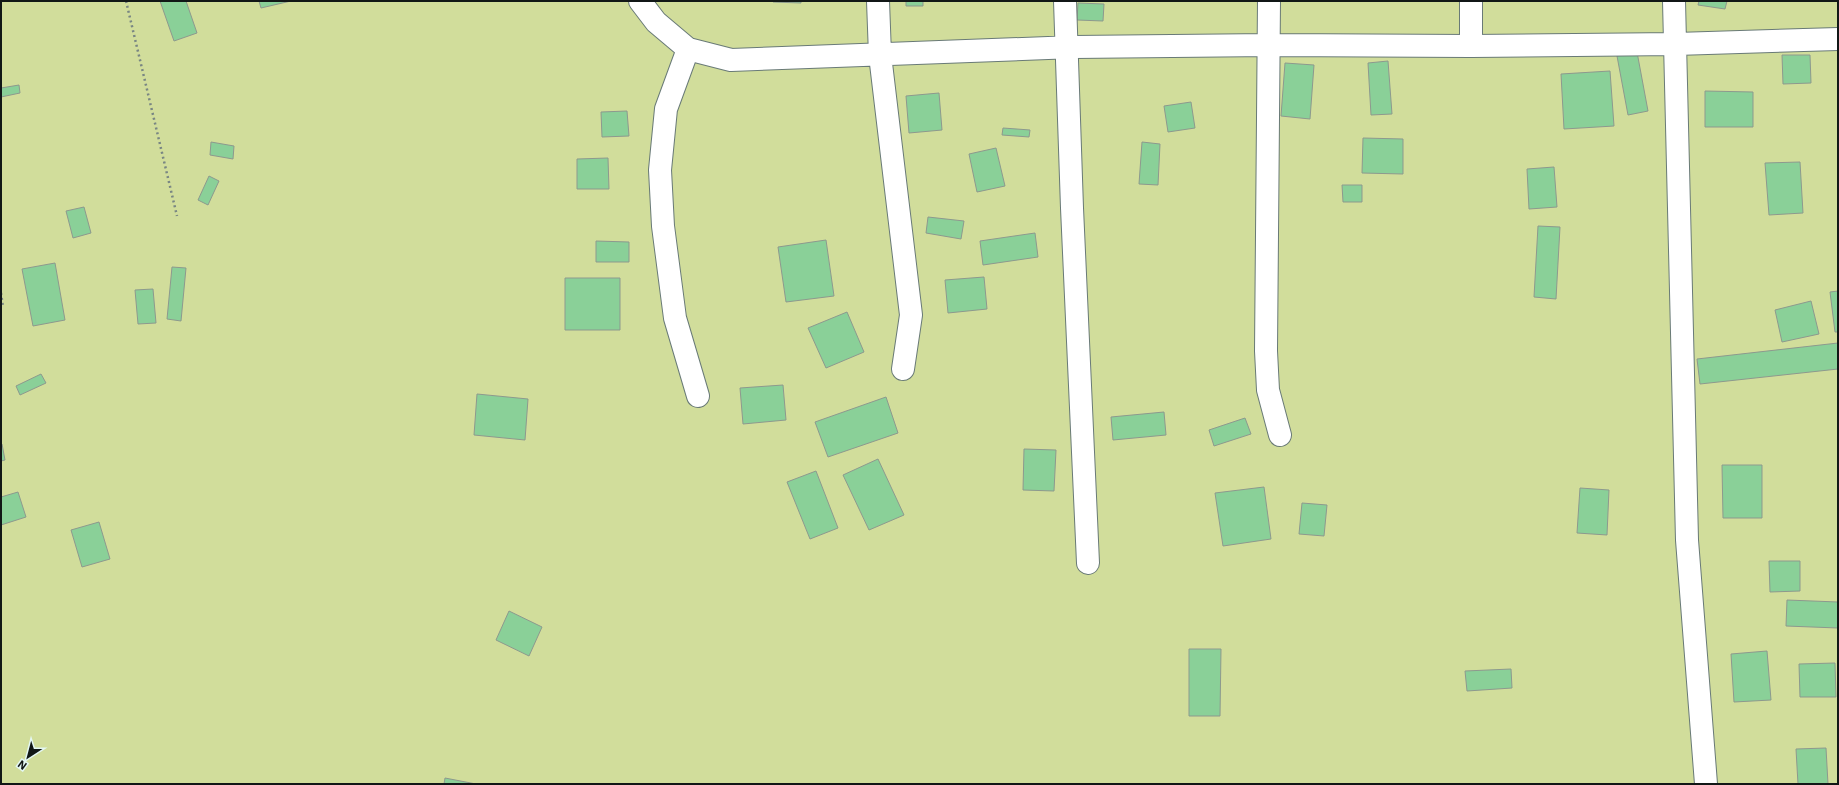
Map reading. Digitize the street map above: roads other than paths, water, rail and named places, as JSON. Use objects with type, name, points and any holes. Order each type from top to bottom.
[{"type":"street","points":[[640,1],[656,22],[688,49],[731,60],[1066,48],[1270,45],[1471,46],[1676,44],[1838,39]]},
{"type":"street","points":[[878,1],[880,55],[911,315],[903,369]]},
{"type":"street","points":[[1065,1],[1072,208],[1088,563]]},
{"type":"street","points":[[1269,1],[1270,45],[1266,351],[1268,390],[1280,435]]},
{"type":"street","points":[[1471,1],[1471,46]]},
{"type":"street","points":[[1674,1],[1687,540],[1706,784]]},
{"type":"street","points":[[688,49],[666,109],[660,170],[663,226],[675,318],[698,396]]}]
